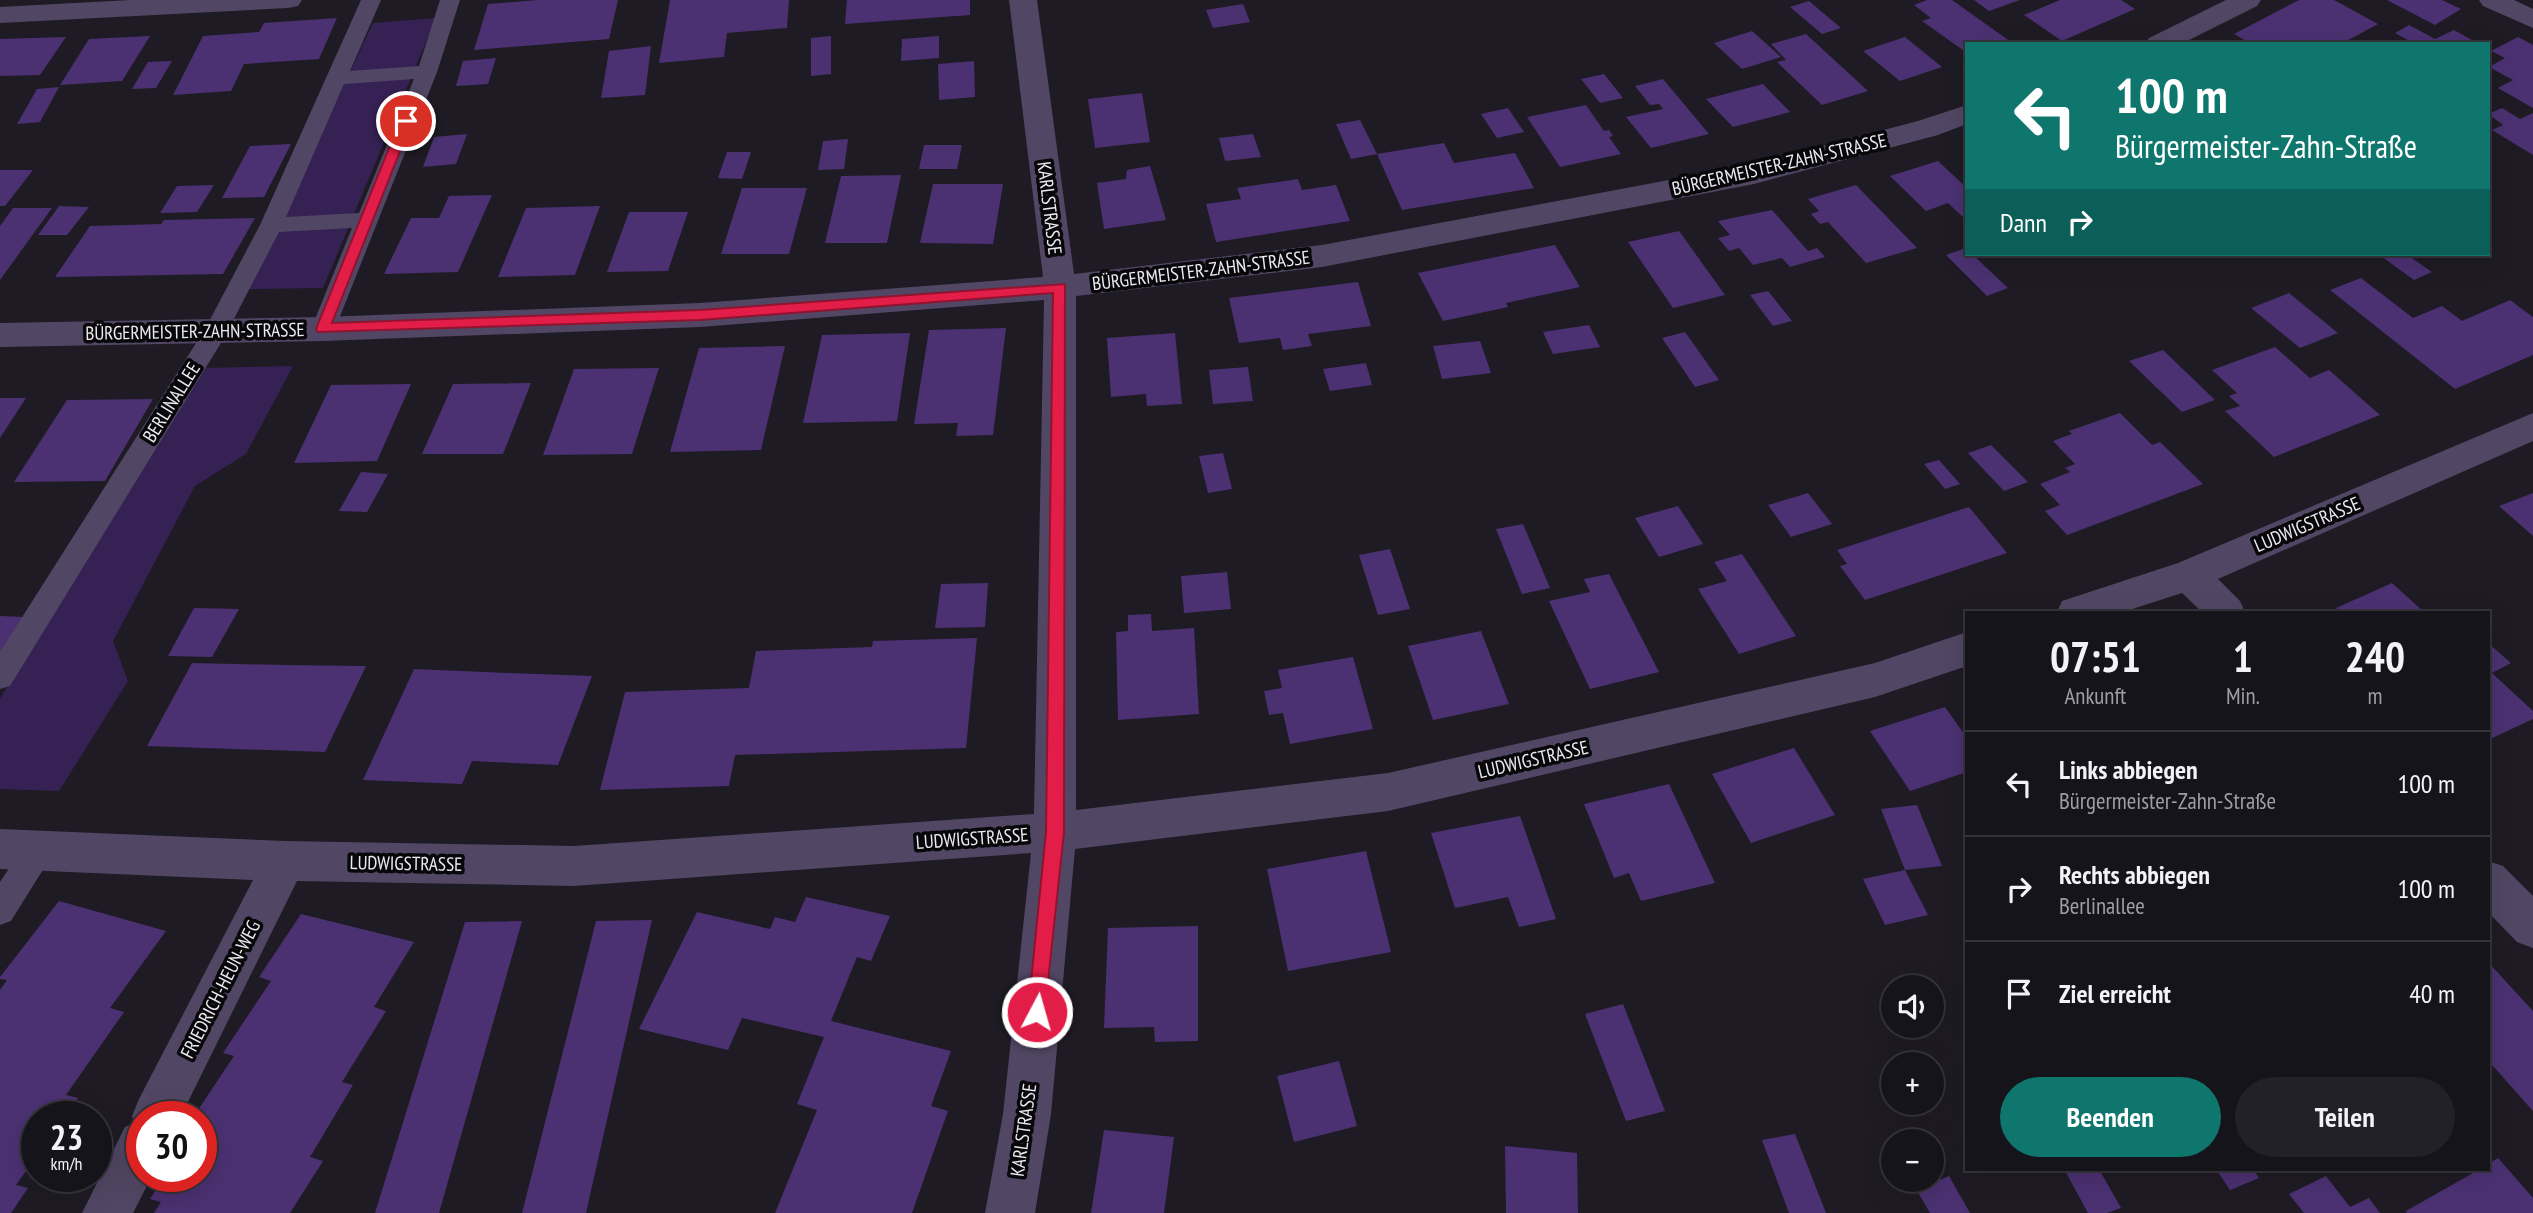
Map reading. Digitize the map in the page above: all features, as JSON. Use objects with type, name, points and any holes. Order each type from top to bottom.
[{"type":"street","points":[[0,15],[288,0]]},
{"type":"street","name":"KARLSTRASSE","points":[[1010,1213],[1027,1114],[1055,832],[1060,287],[1023,0]]},
{"type":"street","points":[[2163,42],[2247,0]]},
{"type":"street","points":[[2493,0],[2533,20]]},
{"type":"street","name":"BÜRGERMEISTER-ZAHN-STRASSE","points":[[0,335],[323,329],[700,315],[1060,287],[1322,256],[1727,180],[1928,128],[1965,115]]},
{"type":"street","name":"LUDWIGSTRASSE","points":[[2079,611],[2189,575],[2533,426]]},
{"type":"street","points":[[2189,575],[2225,611]]},
{"type":"street","name":"LUDWIGSTRASSE","points":[[19,850],[285,861],[574,866],[1055,832],[1388,792],[1875,680],[1965,650]]},
{"type":"street","name":"FRIEDRICH-HEUN-WEG","points":[[164,1101],[285,861]]},
{"type":"street","points":[[2490,883],[2533,926]]},
{"type":"street","points":[[107,1213],[126,1176]]},
{"type":"lane","name":"BERLINALLEE","points":[[0,677],[215,332],[271,225],[371,0]]},
{"type":"lane","points":[[323,329],[427,72],[450,0]]},
{"type":"lane","points":[[337,78],[427,72]]},
{"type":"lane","points":[[271,225],[365,220]]},
{"type":"lane","points":[[0,910],[19,850]]},
{"type":"shaded area","points":[[436,18],[323,288],[248,289],[373,23]]},
{"type":"shaded area","points":[[293,366],[246,454],[195,486],[113,641],[128,681],[59,791],[0,789],[0,699],[203,368]]},
{"type":"building","points":[[538,0],[618,0],[609,39],[474,50],[488,4]]},
{"type":"building","points":[[670,0],[789,0],[787,28],[727,33],[724,57],[659,63]]},
{"type":"building","points":[[847,0],[970,0],[970,15],[845,24]]},
{"type":"building","points":[[1927,0],[1952,0],[2011,42],[1965,42],[1965,52],[1922,21],[1931,18],[1914,5]]},
{"type":"building","points":[[1974,0],[2020,0],[1989,11]]},
{"type":"building","points":[[2060,0],[2121,0],[2135,9],[2062,41],[2024,15]]},
{"type":"building","points":[[2299,0],[2334,0],[2378,24],[2345,42],[2248,42],[2234,34]]},
{"type":"building","points":[[2387,0],[2442,0],[2461,9],[2435,25]]},
{"type":"building","points":[[1809,1],[1841,28],[1822,34],[1790,7]]},
{"type":"building","points":[[1243,4],[1250,22],[1213,28],[1206,10]]},
{"type":"building","points":[[337,18],[319,59],[244,64],[231,91],[173,95],[203,36],[259,32],[264,23]]},
{"type":"building","points":[[2409,25],[2435,39],[2454,30],[2475,42],[2411,42],[2395,33]]},
{"type":"building","points":[[1752,31],[1781,57],[1742,69],[1714,43]]},
{"type":"building","points":[[1806,34],[1868,91],[1822,105],[1777,62],[1786,60],[1771,44]]},
{"type":"building","points":[[150,36],[122,81],[60,85],[89,39]]},
{"type":"building","points":[[831,36],[831,74],[811,76],[811,38]]},
{"type":"building","points":[[939,36],[939,58],[901,61],[902,39]]},
{"type":"building","points":[[66,37],[40,75],[0,76],[0,39]]},
{"type":"building","points":[[1905,37],[1942,67],[1900,81],[1863,51]]},
{"type":"building","points":[[2518,37],[2533,45],[2533,108],[2498,88],[2513,80],[2490,68],[2505,58],[2491,51]]},
{"type":"building","points":[[651,46],[645,95],[601,98],[609,51]]},
{"type":"building","points":[[496,58],[488,84],[456,86],[463,61]]},
{"type":"building","points":[[172,61],[156,88],[132,89],[148,62]]},
{"type":"building","points":[[974,61],[975,97],[939,100],[938,64]]},
{"type":"building","points":[[1604,74],[1623,98],[1600,103],[1581,79]]},
{"type":"building","points":[[1663,79],[1709,134],[1651,148],[1626,117],[1663,109],[1659,104],[1650,105],[1635,86]]},
{"type":"building","points":[[1763,84],[1790,112],[1733,127],[1706,99]]},
{"type":"building","points":[[59,87],[40,122],[17,124],[37,89]]},
{"type":"building","points":[[1142,93],[1150,142],[1095,148],[1088,99]]},
{"type":"building","points":[[1586,105],[1604,131],[1609,130],[1613,136],[1609,137],[1621,154],[1560,167],[1527,117]]},
{"type":"building","points":[[1508,108],[1524,132],[1497,138],[1481,114]]},
{"type":"building","points":[[2502,108],[2520,119],[2533,113],[2533,155],[2492,130],[2503,125],[2490,113]]},
{"type":"building","points":[[1360,120],[1377,154],[1351,159],[1336,124]]},
{"type":"building","points":[[467,134],[456,164],[423,167],[434,137]]},
{"type":"building","points":[[1253,134],[1261,157],[1225,161],[1219,138]]},
{"type":"building","points":[[848,139],[844,169],[818,170],[823,141]]},
{"type":"building","points":[[1444,143],[1454,163],[1515,153],[1534,188],[1402,210],[1377,154]]},
{"type":"building","points":[[291,144],[264,197],[222,198],[250,146]]},
{"type":"building","points":[[924,145],[962,145],[957,169],[919,169]]},
{"type":"building","points":[[727,152],[751,152],[742,179],[718,178]]},
{"type":"building","points":[[1938,161],[1965,186],[1965,219],[1948,203],[1926,211],[1890,176]]},
{"type":"building","points":[[1150,166],[1166,220],[1104,229],[1097,183],[1126,179],[1127,170]]},
{"type":"building","points":[[0,170],[33,170],[5,206],[0,206]]},
{"type":"building","points":[[901,175],[887,243],[825,243],[841,176]]},
{"type":"building","points":[[1298,179],[1302,190],[1336,185],[1350,221],[1216,242],[1206,204],[1241,199],[1237,188]]},
{"type":"building","points":[[933,184],[1003,184],[993,244],[920,243]]},
{"type":"building","points":[[214,185],[197,212],[160,213],[177,186]]},
{"type":"building","points":[[1856,185],[1917,248],[1866,263],[1828,222],[1820,224],[1811,214],[1819,211],[1808,199]]},
{"type":"building","points":[[742,188],[807,188],[789,254],[721,254]]},
{"type":"building","points":[[492,195],[458,272],[384,274],[411,218],[439,218],[449,196]]},
{"type":"building","points":[[59,206],[89,207],[67,235],[38,235]]},
{"type":"building","points":[[600,206],[575,275],[498,277],[526,208]]},
{"type":"building","points":[[13,208],[52,208],[0,280],[0,226]]},
{"type":"building","points":[[1772,210],[1808,251],[1817,248],[1825,257],[1790,267],[1782,258],[1753,265],[1739,248],[1729,251],[1718,238],[1730,235],[1718,221]]},
{"type":"building","points":[[629,212],[688,212],[668,271],[607,272]]},
{"type":"building","points":[[255,218],[223,274],[55,277],[90,226],[161,224],[164,220]]},
{"type":"building","points":[[1679,231],[1725,295],[1673,308],[1628,242]]},
{"type":"building","points":[[1555,245],[1580,287],[1506,303],[1508,307],[1443,321],[1418,273]]},
{"type":"building","points":[[1965,248],[1965,256],[1974,256],[2008,288],[1987,296],[1946,255]]},
{"type":"building","points":[[2381,256],[2409,256],[2432,272],[2414,280]]},
{"type":"building","points":[[2361,278],[2413,318],[2442,306],[2462,321],[2510,300],[2533,317],[2533,355],[2455,389],[2330,290]]},
{"type":"building","points":[[1358,282],[1371,326],[1308,334],[1312,346],[1283,350],[1280,338],[1239,343],[1229,298]]},
{"type":"building","points":[[1768,291],[1792,321],[1773,326],[1750,295]]},
{"type":"building","points":[[2289,293],[2338,333],[2300,348],[2251,308]]},
{"type":"building","points":[[1589,325],[1600,347],[1553,354],[1543,332]]},
{"type":"building","points":[[1006,328],[993,435],[956,436],[958,423],[914,424],[929,330]]},
{"type":"building","points":[[1685,332],[1719,380],[1695,387],[1662,338]]},
{"type":"building","points":[[910,333],[897,421],[803,423],[822,335]]},
{"type":"building","points":[[1175,333],[1182,404],[1147,406],[1146,394],[1111,397],[1107,338]]},
{"type":"building","points":[[1480,341],[1491,373],[1442,379],[1433,346]]},
{"type":"building","points":[[785,346],[761,450],[670,452],[699,348]]},
{"type":"building","points":[[2275,347],[2310,378],[2329,370],[2380,415],[2274,457],[2225,411],[2240,406],[2229,396],[2237,393],[2212,370]]},
{"type":"building","points":[[2163,350],[2215,400],[2182,412],[2129,361]]},
{"type":"building","points":[[1366,363],[1372,385],[1330,391],[1323,369]]},
{"type":"building","points":[[1248,367],[1253,401],[1213,404],[1209,370]]},
{"type":"building","points":[[659,368],[632,454],[543,455],[574,369]]},
{"type":"building","points":[[531,383],[503,454],[422,454],[453,384]]},
{"type":"building","points":[[411,384],[377,461],[294,463],[331,385]]},
{"type":"building","points":[[0,398],[26,398],[0,438]]},
{"type":"building","points":[[153,399],[105,481],[14,482],[67,400]]},
{"type":"building","points":[[2120,413],[2152,445],[2160,442],[2203,484],[2067,535],[2045,511],[2060,505],[2040,484],[2070,472],[2065,468],[2075,464],[2053,441],[2072,434],[2069,431]]},
{"type":"building","points":[[1991,445],[2028,482],[2004,491],[1968,453]]},
{"type":"building","points":[[1223,453],[1232,489],[1208,493],[1199,456]]},
{"type":"building","points":[[1939,460],[1960,484],[1945,489],[1924,464]]},
{"type":"building","points":[[361,472],[388,474],[367,512],[339,511]]},
{"type":"building","points":[[1808,493],[1832,524],[1791,537],[1768,505]]},
{"type":"building","points":[[2533,493],[2533,536],[2499,506]]},
{"type":"building","points":[[1678,506],[1703,544],[1659,557],[1635,518]]},
{"type":"building","points":[[1969,507],[2007,553],[1865,600],[1840,566],[1847,564],[1837,550]]},
{"type":"building","points":[[1523,524],[1550,588],[1522,594],[1496,529]]},
{"type":"building","points":[[1390,549],[1410,609],[1378,615],[1359,555]]},
{"type":"building","points":[[1742,554],[1796,636],[1739,654],[1698,589],[1727,581],[1714,562]]},
{"type":"building","points":[[1227,572],[1231,609],[1184,613],[1181,576]]},
{"type":"building","points":[[1609,574],[1659,672],[1590,689],[1549,601],[1590,592],[1584,579]]},
{"type":"building","points":[[988,583],[985,627],[935,628],[941,584]]},
{"type":"building","points":[[2392,583],[2423,611],[2340,611],[2336,608]]},
{"type":"building","points":[[194,608],[239,609],[212,657],[168,656]]},
{"type":"building","points":[[1151,614],[1152,631],[1194,628],[1199,714],[1118,720],[1116,632],[1128,631],[1128,615]]},
{"type":"building","points":[[0,616],[24,617],[0,654]]},
{"type":"building","points":[[1481,631],[1509,704],[1433,720],[1408,646]]},
{"type":"building","points":[[977,638],[966,748],[735,755],[729,786],[600,790],[625,692],[749,688],[756,651],[872,647],[873,641]]},
{"type":"building","points":[[2490,645],[2511,663],[2492,673],[2533,711],[2533,719],[2490,739]]},
{"type":"building","points":[[1353,657],[1373,729],[1290,744],[1283,713],[1269,715],[1264,691],[1282,688],[1278,670]]},
{"type":"building","points":[[192,663],[366,666],[325,752],[147,746]]},
{"type":"building","points":[[414,669],[592,676],[558,765],[472,761],[462,784],[363,780]]},
{"type":"building","points":[[1945,707],[1965,735],[1965,773],[1910,791],[1870,731]]},
{"type":"building","points":[[1794,748],[1835,815],[1751,843],[1712,774]]},
{"type":"building","points":[[1669,784],[1715,883],[1641,901],[1629,873],[1614,878],[1584,804]]},
{"type":"building","points":[[1917,805],[1942,866],[1905,870],[1881,809]]},
{"type":"building","points":[[1520,816],[1556,919],[1519,927],[1508,897],[1455,908],[1431,833]]},
{"type":"building","points":[[1366,851],[1391,952],[1288,971],[1267,869]]},
{"type":"building","points":[[1905,870],[1928,915],[1885,925],[1863,879]]},
{"type":"building","points":[[806,897],[890,916],[871,961],[857,957],[831,1021],[951,1051],[931,1106],[948,1111],[912,1213],[775,1213],[817,1110],[797,1104],[824,1037],[742,1018],[728,1050],[639,1029],[697,912],[770,929],[775,917],[795,922]]},
{"type":"building","points":[[59,901],[166,931],[110,1008],[124,1012],[66,1095],[78,1098],[76,1101],[21,1101],[21,1178],[16,1185],[21,1186],[21,1192],[25,1192],[11,1213],[0,1213],[0,990],[7,980],[0,977]]},
{"type":"building","points":[[301,914],[414,942],[374,1007],[386,1011],[342,1082],[353,1085],[310,1157],[323,1161],[290,1213],[154,1213],[161,1202],[150,1199],[155,1192],[217,1192],[217,1101],[204,1101],[234,1056],[223,1053],[271,981],[259,977]]},
{"type":"building","points":[[652,920],[586,1213],[522,1213],[596,921]]},
{"type":"building","points":[[522,921],[439,1213],[375,1213],[465,922]]},
{"type":"building","points":[[1198,926],[1198,1041],[1155,1042],[1154,1027],[1104,1028],[1108,928]]},
{"type":"building","points":[[2490,964],[2533,1011],[2533,1111],[2493,1066],[2490,1067]]},
{"type":"building","points":[[1623,1004],[1665,1111],[1626,1121],[1585,1014]]},
{"type":"building","points":[[1339,1061],[1357,1126],[1294,1142],[1277,1076]]},
{"type":"building","points":[[1104,1130],[1174,1137],[1164,1213],[1091,1213]]},
{"type":"building","points":[[1795,1134],[1826,1213],[1789,1213],[1762,1140]]},
{"type":"building","points":[[1505,1146],[1577,1153],[1578,1213],[1506,1213]]},
{"type":"building","points":[[2498,1158],[2533,1198],[2533,1213],[2407,1213],[2406,1211],[2476,1171],[2490,1171],[2490,1163]]},
{"type":"building","points":[[2065,1171],[2100,1171],[2121,1208],[2107,1213],[2088,1213]]},
{"type":"building","points":[[2217,1171],[2254,1171],[2259,1178],[2230,1190]]},
{"type":"building","points":[[1949,1176],[1970,1213],[1930,1213],[1918,1192],[1944,1192],[1944,1178]]},
{"type":"building","points":[[2326,1176],[2350,1207],[2369,1198],[2380,1213],[2304,1213],[2289,1194]]},
{"type":"route","points":[[406,121],[323,329],[700,315],[1060,287],[1055,832],[1037,1012]]}]
